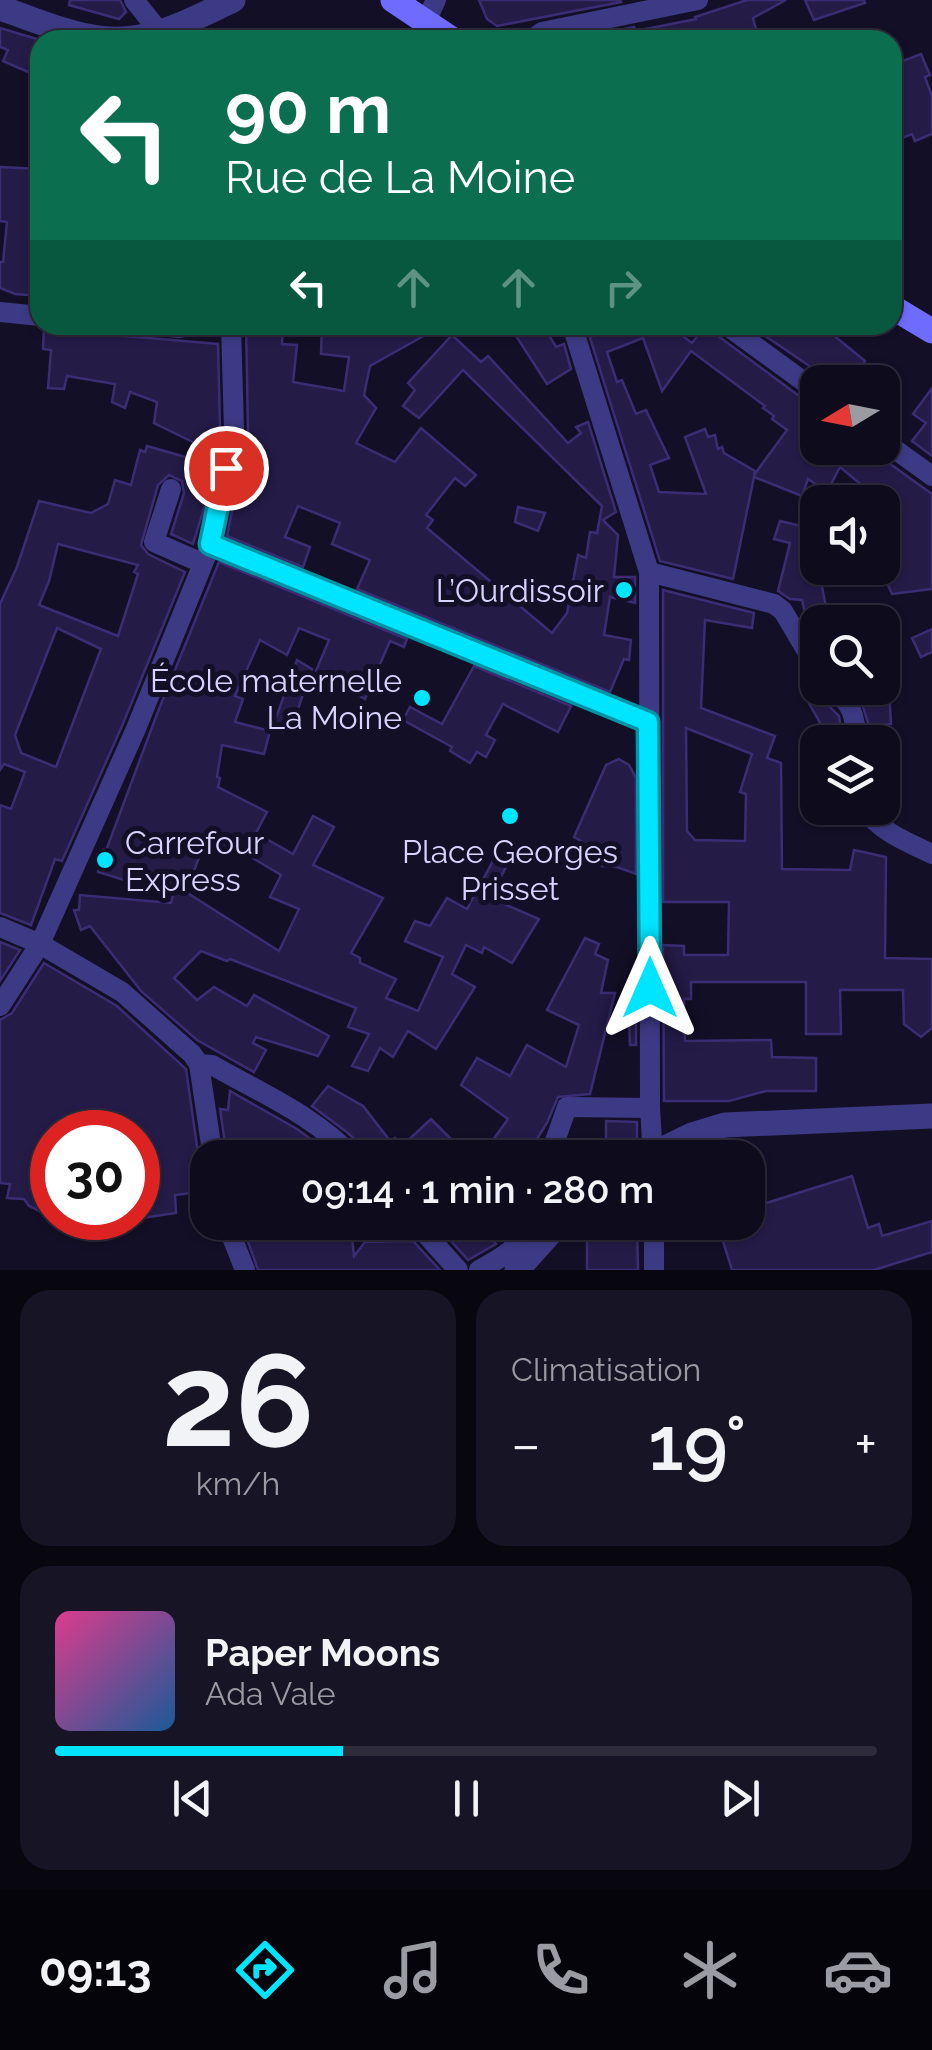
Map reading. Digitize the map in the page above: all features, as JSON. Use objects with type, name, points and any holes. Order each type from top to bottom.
[{"type":"main road","points":[[393,0],[431,11]]},
{"type":"main road","points":[[902,313],[932,331]]},
{"type":"street","points":[[134,0],[159,30]]},
{"type":"street","points":[[175,30],[232,0]]},
{"type":"street","points":[[552,30],[698,0]]},
{"type":"street","points":[[0,8],[70,30]]},
{"type":"street","points":[[0,312],[30,315]]},
{"type":"street","points":[[0,1006],[40,944],[136,731],[206,553],[234,430],[230,335]]},
{"type":"street","points":[[575,335],[649,572],[650,1140]]},
{"type":"street","points":[[740,335],[800,379]]},
{"type":"street","points":[[900,453],[932,476]]},
{"type":"street","points":[[170,489],[154,542],[206,553],[648,722]]},
{"type":"street","points":[[649,572],[774,604],[784,612],[800,639]]},
{"type":"street","points":[[881,825],[932,854]]},
{"type":"street","points":[[0,927],[40,944],[122,992],[200,1064],[212,1065],[303,1115],[338,1140]]},
{"type":"street","points":[[200,1064],[211,1140]]},
{"type":"street","points":[[555,1140],[566,1107],[650,1108]]},
{"type":"street","points":[[682,1140],[725,1125],[932,1116]]},
{"type":"street","points":[[233,1240],[245,1270]]},
{"type":"street","points":[[431,1240],[458,1270]]},
{"type":"street","points":[[478,1270],[501,1258],[521,1240]]},
{"type":"street","points":[[517,1270],[544,1240]]},
{"type":"street","points":[[654,1240],[654,1270]]},
{"type":"building","points":[[70,0],[120,0],[126,12],[119,19],[69,5]]},
{"type":"building","points":[[479,0],[621,2],[497,26],[487,19]]},
{"type":"building","points":[[747,0],[786,0],[753,18],[756,30],[641,30]]},
{"type":"building","points":[[805,0],[864,0],[865,3],[814,20]]},
{"type":"building","points":[[0,28],[30,37],[30,73],[3,61],[8,50],[0,47]]},
{"type":"building","points":[[921,54],[930,75],[925,77],[932,96],[932,134],[915,141],[912,134],[902,138],[902,61]]},
{"type":"building","points":[[0,167],[30,168],[30,295],[0,288],[7,222],[0,221]]},
{"type":"building","points":[[44,335],[114,335],[218,344],[220,429],[215,453],[154,423],[157,402],[130,392],[125,408],[112,402],[115,384],[67,376],[64,389],[48,388],[51,350],[43,349]]},
{"type":"building","points":[[246,335],[282,335],[282,344],[297,345],[293,382],[344,391],[349,357],[321,354],[322,335],[425,335],[370,366],[364,395],[376,408],[356,443],[395,462],[421,428],[476,475],[465,486],[455,478],[426,515],[433,520],[427,528],[552,633],[567,613],[578,555],[586,558],[590,532],[597,533],[602,506],[463,370],[419,418],[403,406],[415,390],[408,383],[452,335],[481,362],[488,356],[568,443],[581,433],[576,427],[588,422],[616,512],[603,520],[618,535],[614,577],[635,577],[635,603],[610,597],[604,635],[631,640],[629,660],[624,659],[610,692],[357,589],[370,560],[332,544],[340,523],[298,506],[285,537],[310,547],[303,567],[227,536],[248,432]]},
{"type":"building","points":[[515,335],[549,335],[556,347],[564,344],[571,369],[547,384]]},
{"type":"building","points":[[589,335],[682,335],[692,343],[698,335],[717,335],[800,397],[800,465],[892,465],[932,494],[932,589],[892,594],[888,585],[900,585],[900,485],[862,485],[840,467],[831,485],[817,485],[808,479],[806,485],[800,485],[800,495],[754,477],[733,579],[660,561]],"holes":[[[643,338],[662,391],[691,351],[774,416],[772,419],[787,430],[754,475],[755,471],[724,453],[722,447],[718,449],[715,435],[708,437],[705,429],[685,437],[706,494],[659,492],[650,465],[669,458],[646,410],[636,414],[622,380],[617,382],[607,352]]]},
{"type":"building","points":[[764,335],[833,335],[865,361],[863,365],[808,365]]},
{"type":"building","points":[[932,388],[932,456],[912,441],[926,423],[913,414]]},
{"type":"building","points":[[147,446],[213,465],[205,505],[193,544],[171,534],[184,493],[182,481],[169,475],[158,485],[141,545],[148,554],[185,572],[62,861],[55,859],[31,925],[0,913],[0,805],[11,809],[25,772],[4,764],[0,770],[0,604],[39,501],[91,513],[108,504],[115,480],[131,485],[140,450],[145,452]],"holes":[[[58,544],[138,565],[118,636],[39,605]],[[57,628],[101,649],[56,767],[21,753],[15,735]]]},
{"type":"building","points":[[518,507],[545,513],[538,531],[515,522]]},
{"type":"building","points":[[780,521],[800,526],[800,585],[822,585],[826,605],[803,605],[802,600],[790,599],[778,591],[790,543],[774,539]]},
{"type":"building","points":[[219,562],[407,639],[404,647],[390,641],[365,699],[316,671],[329,640],[299,628],[287,655],[260,640],[235,696],[243,699],[235,722],[270,731],[264,754],[222,745],[217,777],[218,787],[267,812],[256,833],[293,854],[313,816],[334,827],[313,865],[383,898],[351,953],[360,958],[360,963],[396,979],[386,998],[418,1011],[443,957],[405,941],[415,921],[430,926],[447,898],[467,909],[493,861],[506,867],[490,898],[539,919],[512,963],[484,947],[482,953],[466,945],[452,974],[475,987],[436,1049],[408,1031],[393,1057],[380,1048],[368,1071],[352,1066],[369,1034],[348,1027],[356,1008],[201,951],[174,978],[197,1000],[214,987],[247,1006],[254,995],[329,1036],[318,1056],[256,1037],[253,1043],[266,1050],[254,1072],[197,1040],[141,991],[90,926],[81,930],[74,910],[79,910],[80,895],[171,903],[173,895],[98,872]],"holes":[[[229,844],[281,875],[270,897],[299,909],[279,951],[186,892],[203,847],[223,857]]]},
{"type":"building","points":[[663,590],[754,613],[752,628],[705,620],[701,708],[775,736],[767,758],[781,763],[782,869],[850,870],[854,850],[886,857],[885,958],[932,959],[932,1028],[921,1037],[904,1024],[903,990],[840,990],[841,1034],[806,1034],[806,982],[691,982],[691,999],[684,999],[685,1041],[771,1040],[772,1057],[816,1058],[816,1091],[766,1091],[729,1101],[664,1101],[663,945],[684,946],[684,955],[728,955],[729,902],[663,902]],"holes":[[[686,728],[752,754],[740,792],[746,794],[745,841],[695,840],[687,831]]]},
{"type":"building","points":[[932,629],[932,652],[921,657],[912,638]]},
{"type":"building","points":[[297,660],[312,669],[291,729],[274,723]]},
{"type":"building","points":[[474,666],[571,706],[558,732],[503,704],[486,735],[495,740],[486,757],[477,752],[470,763],[450,751],[452,747],[403,720],[410,707],[442,724]]},
{"type":"building","points":[[810,705],[828,705],[839,716],[840,725],[821,725]]},
{"type":"building","points":[[862,705],[890,705],[891,724],[869,725]]},
{"type":"building","points":[[619,759],[629,765],[636,778],[636,874],[602,866],[603,854],[574,837],[606,765]]},
{"type":"building","points":[[585,938],[599,944],[595,954],[608,960],[601,993],[615,993],[590,1094],[558,1097],[536,1140],[493,1140],[508,1119],[461,1085],[477,1058],[510,1076],[527,1045],[566,1067],[579,1025],[547,1010]]},
{"type":"building","points":[[0,942],[20,950],[0,981]]},
{"type":"building","points":[[44,963],[117,1006],[186,1069],[196,1140],[190,1140],[190,1193],[175,1195],[176,1213],[160,1215],[160,1110],[30,1110],[30,1206],[24,1199],[7,1198],[10,1184],[0,1183],[0,1020],[12,1013]]},
{"type":"building","points":[[628,993],[636,993],[636,1045],[630,1045]]},
{"type":"building","points":[[328,1086],[363,1106],[389,1140],[355,1140],[312,1106]]},
{"type":"building","points":[[230,1091],[312,1140],[224,1140],[220,1109],[228,1110]]},
{"type":"building","points":[[431,1119],[452,1140],[408,1140]]},
{"type":"building","points":[[606,1121],[637,1122],[637,1140],[606,1140]]},
{"type":"building","points":[[852,1176],[868,1228],[879,1224],[882,1236],[932,1221],[932,1252],[874,1270],[732,1270],[723,1240],[765,1240],[765,1203]]},
{"type":"building","points":[[247,1240],[352,1240],[354,1256],[365,1242],[413,1241],[440,1270],[258,1270]]},
{"type":"building","points":[[450,1240],[493,1240],[496,1244],[468,1260]]},
{"type":"building","points":[[587,1240],[637,1240],[638,1270],[587,1270]]},
{"type":"place","name":"L’Ourdissoir","points":[[624,590]]},
{"type":"place","name":"École maternelle La Moine","points":[[422,698]]},
{"type":"place","name":"Place Georges Prisset","points":[[510,816]]},
{"type":"place","name":"Carrefour Express","points":[[105,860]]},
{"type":"route","points":[[226,468],[210,544],[648,722],[650,988]]}]
